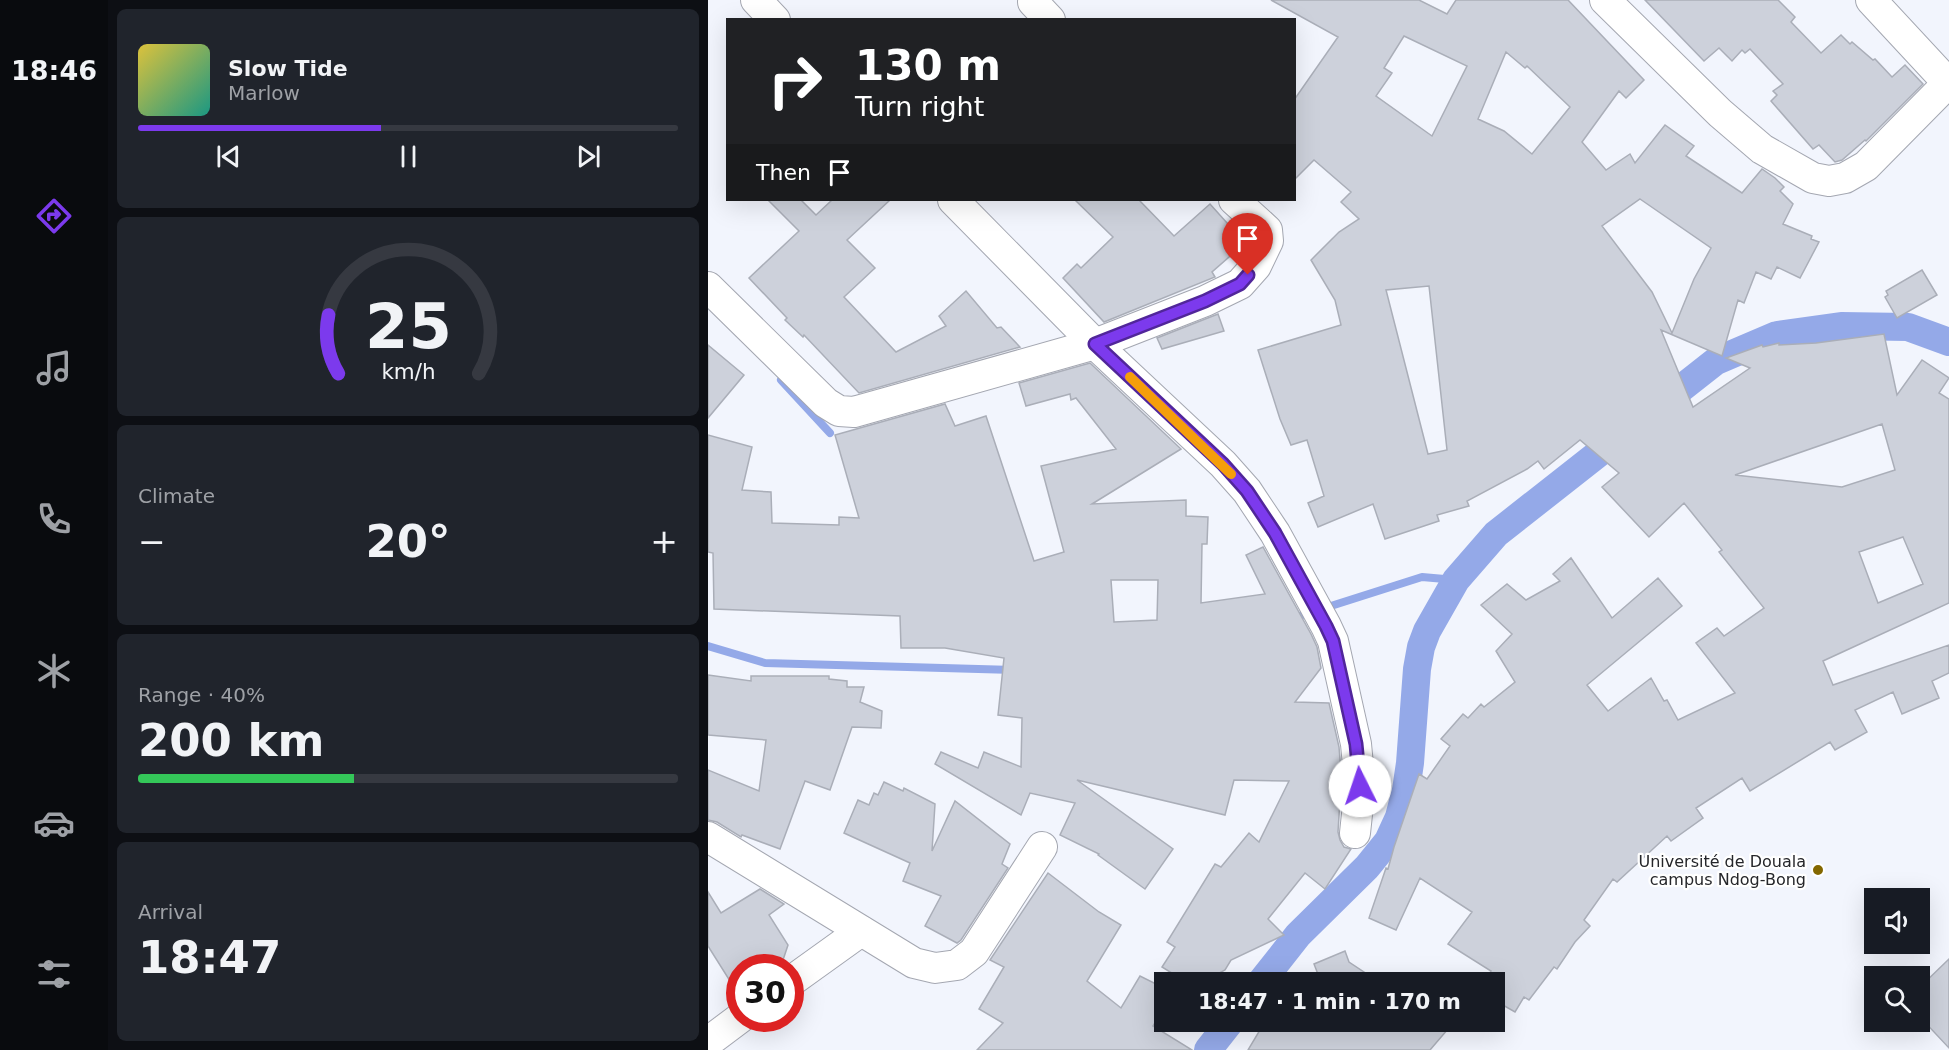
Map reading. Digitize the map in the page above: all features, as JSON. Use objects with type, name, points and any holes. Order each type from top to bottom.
[{"type":"street","points":[[756,0],[773,18]]},
{"type":"street","points":[[1605,0],[1719,113],[1762,149],[1813,178],[1829,181],[1845,178],[1866,166],[1948,84],[1871,0]]},
{"type":"street","points":[[953,201],[1095,344],[1223,464],[1247,491],[1275,533],[1333,641],[1356,744],[1360,786],[1355,833]]},
{"type":"street","points":[[708,286],[826,403],[839,411],[854,412],[1095,344],[1205,301],[1240,284],[1256,266],[1268,241],[1267,230],[1235,201]]},
{"type":"street","points":[[708,837],[914,963],[935,968],[957,965],[974,952],[1042,847]]},
{"type":"street","points":[[804,972],[861,931]]},
{"type":"street","points":[[708,1042],[726,1028]]},
{"type":"building","points":[[1271,0],[1419,0],[1447,14],[1456,0],[1568,0],[1644,80],[1626,98],[1619,91],[1582,142],[1606,170],[1630,154],[1635,163],[1665,125],[1694,146],[1686,156],[1742,193],[1762,169],[1775,178],[1784,187],[1780,191],[1793,204],[1783,224],[1812,236],[1811,239],[1819,242],[1800,278],[1777,267],[1771,279],[1756,272],[1744,303],[1738,300],[1722,356],[1661,330],[1693,407],[1750,368],[1726,358],[1762,345],[1763,347],[1779,343],[1779,345],[1816,343],[1884,334],[1897,395],[1922,360],[1949,378],[1939,393],[1949,399],[1949,603],[1823,661],[1833,685],[1949,645],[1949,673],[1932,681],[1939,698],[1902,714],[1893,692],[1855,710],[1867,732],[1835,750],[1830,742],[1750,791],[1742,778],[1696,808],[1703,818],[1671,841],[1667,836],[1617,882],[1613,879],[1584,920],[1590,926],[1575,942],[1557,969],[1554,967],[1529,1000],[1524,997],[1515,1012],[1505,1006],[1505,972],[1490,972],[1448,944],[1472,912],[1420,878],[1396,930],[1369,918],[1386,868],[1388,869],[1419,774],[1427,779],[1450,746],[1441,739],[1463,714],[1468,718],[1481,704],[1484,707],[1515,682],[1496,651],[1512,634],[1481,605],[1507,584],[1526,600],[1560,581],[1553,574],[1571,558],[1612,618],[1658,578],[1682,606],[1587,685],[1608,711],[1651,678],[1678,720],[1735,693],[1696,643],[1717,628],[1724,636],[1764,608],[1719,552],[1722,550],[1684,503],[1649,537],[1602,487],[1619,473],[1580,440],[1544,469],[1538,461],[1467,501],[1469,506],[1437,515],[1439,521],[1385,539],[1373,504],[1318,527],[1308,503],[1324,496],[1307,440],[1291,445],[1280,419],[1258,350],[1341,325],[1335,300],[1311,260],[1339,232],[1359,219],[1341,202],[1351,192],[1314,160],[1296,178],[1296,97],[1338,37]],"holes":[[[1404,36],[1467,66],[1432,136],[1376,96],[1392,73],[1384,68]],[[1506,52],[1525,68],[1527,66],[1570,107],[1532,154],[1504,131],[1478,119]],[[1640,199],[1711,248],[1694,279],[1672,333],[1652,292],[1602,226]],[[1429,286],[1447,450],[1428,454],[1386,290]],[[1882,424],[1895,470],[1842,487],[1735,475]],[[1903,537],[1923,584],[1878,603],[1859,552]]]},
{"type":"building","points":[[1645,0],[1778,0],[1795,17],[1791,22],[1821,53],[1841,35],[1850,44],[1852,42],[1873,60],[1875,59],[1892,77],[1905,65],[1923,84],[1866,141],[1842,160],[1835,162],[1819,145],[1813,149],[1771,101],[1777,95],[1773,91],[1783,84],[1750,49],[1745,53],[1742,50],[1732,61],[1719,48],[1704,61]]},
{"type":"building","points":[[769,201],[802,201],[816,215],[831,201],[889,201],[847,240],[875,268],[844,297],[896,352],[946,326],[939,316],[966,291],[997,328],[1001,327],[1020,347],[859,393],[804,335],[803,337],[785,320],[787,318],[749,278],[799,231]]},
{"type":"building","points":[[1076,201],[1140,201],[1174,236],[1210,204],[1245,243],[1212,272],[1215,277],[1104,322],[1063,278],[1077,264],[1081,268],[1113,237]]},
{"type":"building","points":[[1922,270],[1937,295],[1897,318],[1885,297],[1888,295],[1886,291]]},
{"type":"building","points":[[1218,314],[1224,331],[1162,349],[1157,338]]},
{"type":"building","points":[[708,345],[744,375],[708,418]]},
{"type":"building","points":[[1090,363],[1181,449],[1092,504],[1186,500],[1186,516],[1208,517],[1207,544],[1202,544],[1201,603],[1265,594],[1246,555],[1263,547],[1317,647],[1321,668],[1295,702],[1329,703],[1339,747],[1342,783],[1338,832],[1344,847],[1351,849],[1325,889],[1305,873],[1268,919],[1284,935],[1231,960],[1221,972],[1170,972],[1162,967],[1175,947],[1167,942],[1215,864],[1221,867],[1249,833],[1259,842],[1289,781],[1234,780],[1225,815],[1077,780],[1173,849],[1145,889],[1099,854],[1060,835],[1075,803],[1030,793],[1021,815],[935,764],[941,752],[978,768],[984,752],[1021,767],[1022,718],[998,715],[1004,658],[945,648],[901,648],[900,616],[714,609],[713,553],[708,552],[708,435],[752,447],[742,490],[771,492],[772,523],[839,525],[839,517],[859,518],[835,435],[945,404],[955,426],[986,416],[1034,561],[1064,552],[1041,466],[1116,449],[1076,398],[1071,400],[1070,394],[1026,406],[1019,383]],"holes":[[[1111,580],[1158,580],[1157,620],[1114,622]]]},
{"type":"building","points":[[708,675],[751,681],[751,676],[829,676],[829,679],[847,681],[847,687],[864,687],[860,702],[882,711],[881,728],[852,727],[830,790],[805,781],[780,849],[742,835],[741,837],[717,822],[708,820],[708,770],[759,791],[766,740],[708,735]]},
{"type":"building","points":[[884,782],[903,791],[904,788],[935,804],[932,851],[955,801],[1010,844],[1002,864],[1008,868],[957,943],[925,926],[941,896],[903,881],[910,863],[844,833],[858,800],[869,805],[874,793],[878,795]]},
{"type":"building","points":[[1048,873],[1099,912],[1121,925],[1087,981],[1121,1008],[1140,976],[1154,983],[1154,1032],[1163,1032],[1192,1050],[977,1050],[1003,1023],[979,1009],[1004,967],[990,960]]},
{"type":"building","points":[[760,889],[784,904],[769,915],[788,945],[785,954],[726,954],[726,975],[708,946],[708,892],[721,913]]},
{"type":"building","points":[[1345,951],[1349,962],[1364,972],[1317,972],[1314,964]]},
{"type":"building","points":[[1949,959],[1949,1048],[1930,1028],[1930,977]]},
{"type":"building","points":[[1259,1032],[1445,1032],[1430,1050],[1248,1050]]},
{"type":"waterway","points":[[1269,972],[1298,935],[1367,867],[1388,841],[1399,817],[1406,790],[1421,647],[1427,631],[1456,580],[1496,534],[1716,361],[1777,335],[1841,326],[1908,327],[1949,342]]},
{"type":"waterway","points":[[781,380],[830,433]]},
{"type":"waterway","points":[[1290,619],[1422,577],[1456,580]]},
{"type":"waterway","points":[[708,646],[765,663],[1014,670]]},
{"type":"waterway","points":[[1208,1050],[1222,1032]]},
{"type":"slow traffic","points":[[1130,377],[1231,474]]},
{"type":"place","name":"Université de Douala campus Ndog-Bong","points":[[1818,870]]},
{"type":"route","points":[[1248,275],[1240,284],[1205,301],[1095,344],[1223,464],[1247,491],[1275,533],[1333,641],[1353,726],[1360,786]]}]
